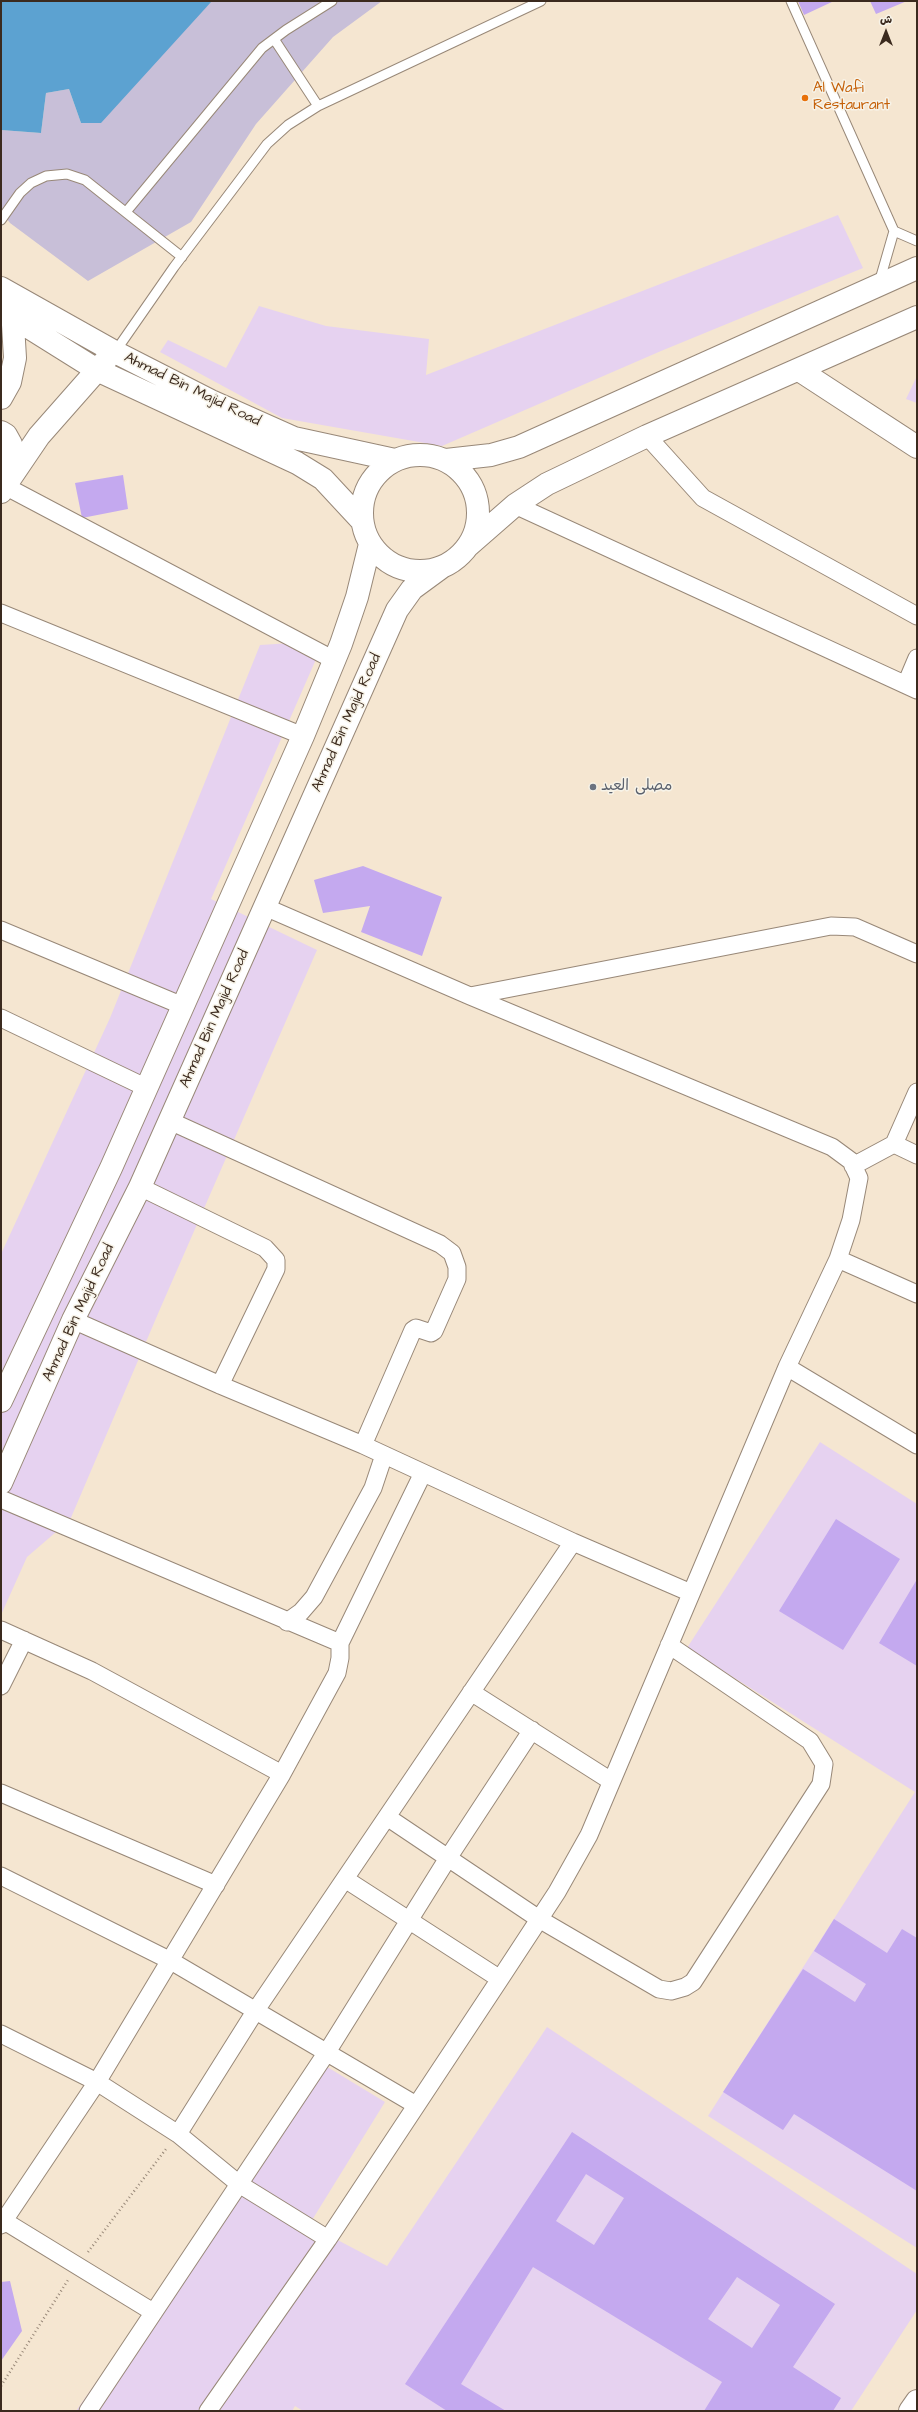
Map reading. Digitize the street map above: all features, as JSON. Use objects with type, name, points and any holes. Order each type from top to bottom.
[{"type":"main road","points":[[917,268],[519,447],[491,455],[446,460],[421,454],[395,460],[380,470],[368,485],[362,502],[362,521],[370,544],[384,559],[402,568],[422,571],[442,567],[456,558],[516,505],[547,484],[647,436],[917,317]]},
{"type":"main road","points":[[1,398],[10,382],[15,358],[7,303]]},
{"type":"main road","name":"Ahmad Bin Majid Road","points":[[7,303],[114,352],[211,402],[294,438],[395,460]]},
{"type":"main road","name":"Ahmad Bin Majid Road","points":[[7,303],[97,370],[297,463],[324,479],[362,521]]},
{"type":"main road","points":[[2,483],[39,436],[114,352]]},
{"type":"main road","points":[[799,370],[917,447]]},
{"type":"main road","points":[[1,432],[9,439],[11,450],[2,483]]},
{"type":"main road","points":[[446,460],[463,472],[474,489],[479,508],[477,528],[468,546]]},
{"type":"main road","points":[[1,1401],[147,1088],[303,736],[334,660],[357,597],[370,544]]},
{"type":"main road","name":"Ahmad Bin Majid Road","points":[[1,1483],[73,1320],[140,1187],[170,1121],[397,610],[412,589],[442,567]]},
{"type":"main road","points":[[910,2411],[917,2401]]},
{"type":"street","points":[[647,436],[703,498],[917,616]]},
{"type":"street","points":[[2,483],[334,660]]},
{"type":"street","points":[[516,505],[912,687],[917,658]]},
{"type":"street","points":[[1,613],[303,736]]},
{"type":"street","points":[[208,2411],[328,2239],[500,1979],[539,1919],[589,1835],[690,1592],[787,1367],[838,1259],[857,1195],[859,1178],[851,1161],[832,1146],[470,996],[265,907]]},
{"type":"street","points":[[470,996],[831,926],[855,927],[917,954]]},
{"type":"street","points":[[1,930],[183,1006]]},
{"type":"street","points":[[1,1018],[147,1088]]},
{"type":"street","points":[[853,1166],[894,1144],[917,1092]]},
{"type":"street","points":[[170,1121],[440,1244],[452,1253],[457,1267],[457,1279],[434,1331],[431,1333],[416,1328],[413,1330],[363,1445]]},
{"type":"street","points":[[894,1144],[917,1155]]},
{"type":"street","points":[[140,1187],[265,1248],[276,1260],[276,1269],[220,1385]]},
{"type":"street","points":[[838,1259],[917,1294]]},
{"type":"street","points":[[73,1320],[220,1385],[363,1445],[573,1542],[690,1592]]},
{"type":"street","points":[[787,1367],[917,1445]]},
{"type":"street","points":[[287,1622],[301,1612],[314,1596],[372,1488],[384,1455]]},
{"type":"street","points":[[153,2312],[2,2222],[97,2082],[282,1774],[337,1673],[340,1658],[340,1643],[423,1473]]},
{"type":"street","points":[[1,1499],[287,1622],[340,1643]]},
{"type":"street","points":[[178,2134],[256,2010],[573,1542]]},
{"type":"street","points":[[1,1630],[92,1671],[282,1774]]},
{"type":"street","points":[[1,1686],[24,1640]]},
{"type":"street","points":[[387,1817],[539,1919],[659,1989],[671,1991],[685,1987],[693,1982],[821,1784],[824,1764],[810,1741],[669,1645]]},
{"type":"street","points":[[471,1692],[612,1781]]},
{"type":"street","points":[[88,2411],[327,2052],[448,1858],[532,1730]]},
{"type":"street","points":[[1,1793],[216,1885]]},
{"type":"street","points":[[1,1876],[171,1961],[416,2105]]},
{"type":"street","points":[[345,1879],[410,1919],[500,1979]]},
{"type":"street","points":[[1,2034],[97,2082],[178,2134],[239,2184],[328,2239]]},
{"type":"lane","points":[[126,212],[262,48],[332,1]]},
{"type":"lane","points":[[114,352],[182,257],[267,144],[288,125],[318,106],[542,1]]},
{"type":"lane","points":[[791,1],[894,231],[879,284]]},
{"type":"lane","points":[[274,39],[318,106]]},
{"type":"lane","points":[[1,220],[20,193],[31,183],[46,176],[67,174],[85,180],[182,257]]},
{"type":"lane","points":[[894,231],[917,241]]},
{"type":"shaded area","points":[[212,1],[382,1],[333,37],[256,124],[191,222],[88,281],[10,223],[1,211],[1,130],[41,133],[46,93],[69,89],[81,123]]},
{"type":"shaded area","points":[[838,215],[863,268],[661,351],[442,446],[282,418],[160,352],[168,340],[226,368],[259,306],[326,326],[429,339],[426,375]]},
{"type":"shaded area","points":[[917,376],[917,403],[906,399]]},
{"type":"shaded area","points":[[292,643],[317,657],[211,899],[317,950],[160,1309],[70,1520],[27,1557],[1,1615],[1,1254],[110,1018],[260,645]]},
{"type":"shaded area","points":[[820,1442],[917,1504],[917,2248],[708,2116],[915,1792],[687,1648]]},
{"type":"shaded area","points":[[547,2027],[917,2274],[917,2310],[851,2411],[303,2411],[295,2406],[292,2411],[76,2411],[319,2062],[385,2102],[309,2225],[387,2266]]},
{"type":"water","points":[[1,1],[212,1],[101,123],[81,123],[69,89],[46,93],[41,133],[1,130]]},
{"type":"building","points":[[798,1],[834,1],[804,15]]},
{"type":"building","points":[[870,1],[907,1],[876,14]]},
{"type":"building","points":[[123,475],[128,509],[82,518],[75,483]]},
{"type":"building","points":[[363,866],[442,897],[422,956],[361,932],[370,906],[323,913],[314,880]]},
{"type":"building","points":[[836,1519],[900,1559],[843,1650],[779,1611]]},
{"type":"building","points":[[916,1581],[917,1582],[917,1666],[879,1643]]},
{"type":"building","points":[[834,1919],[887,1953],[902,1929],[917,1938],[917,2191],[794,2114],[783,2130],[723,2092],[803,1969],[855,2002],[866,1984],[814,1951]]},
{"type":"building","points":[[572,2132],[835,2304],[793,2367],[841,2398],[833,2411],[704,2411],[722,2382],[533,2267],[461,2384],[506,2411],[447,2411],[405,2384]],"holes":[[[586,2174],[624,2198],[594,2245],[556,2221]],[[737,2277],[780,2305],[752,2348],[708,2319]]]},
{"type":"building","points":[[10,2281],[22,2331],[1,2361],[1,2282]]},
{"type":"place","name":"Al Wafi Restaurant","points":[[805,98]]},
{"type":"place","name":"مصلى العيد","points":[[593,787]]}]
